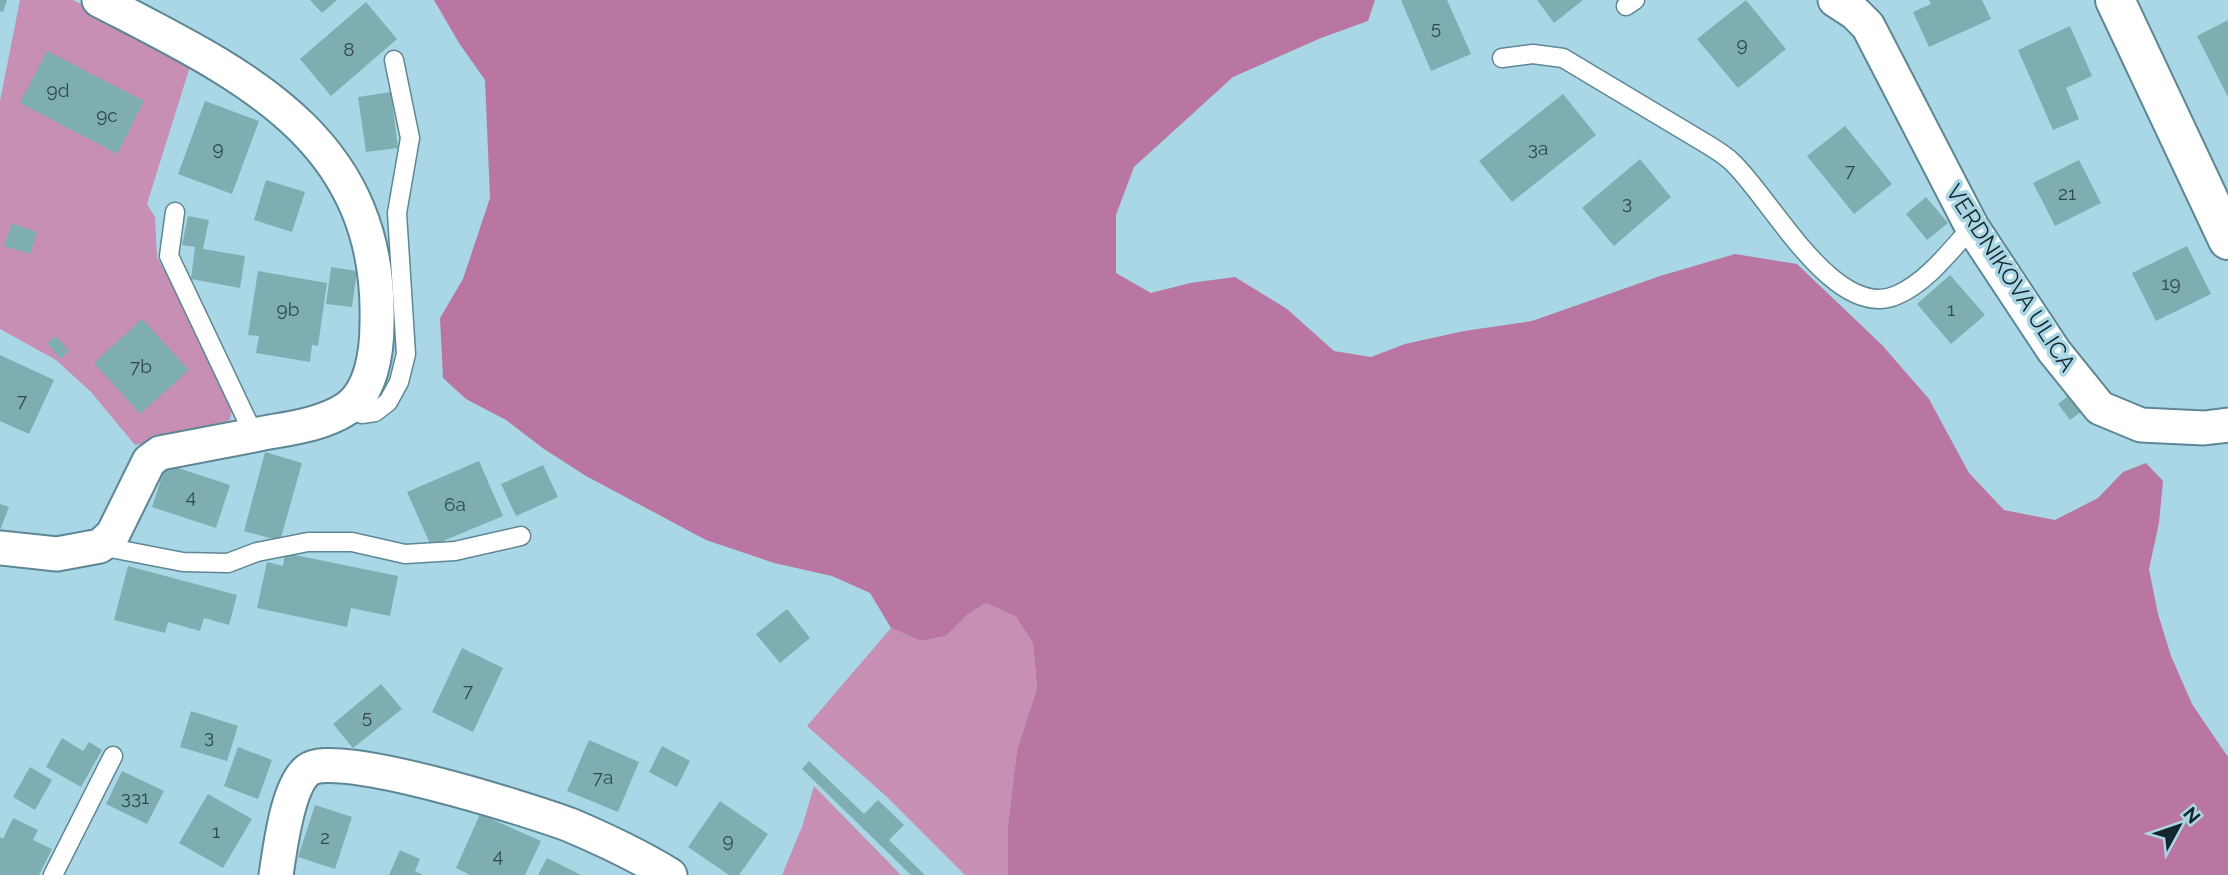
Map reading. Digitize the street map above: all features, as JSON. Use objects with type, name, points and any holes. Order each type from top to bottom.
[{"type":"street","points":[[0,548],[57,554],[100,546],[113,534],[149,461],[160,453],[290,429],[324,419],[347,409],[364,388],[373,364],[377,339],[378,290],[371,247],[362,216],[341,176],[313,137],[263,93],[194,49],[99,0]]},
{"type":"street","name":"VERDNIKOVA ULICA","points":[[1835,0],[1855,13],[1869,13],[1972,227],[2054,351],[2099,408],[2141,425],[2204,428],[2228,425]]},
{"type":"street","points":[[2115,0],[2228,240]]},
{"type":"street","points":[[275,875],[284,824],[296,786],[308,769],[326,764],[361,768],[488,797],[571,826],[670,875]]},
{"type":"lane","points":[[1502,58],[1533,54],[1563,58],[1710,146],[1732,162],[1810,258],[1844,289],[1880,301],[1897,296],[1918,284],[1972,227]]},
{"type":"lane","points":[[347,409],[362,414],[375,412],[388,402],[399,382],[406,354],[397,213],[410,138],[394,60]]},
{"type":"lane","points":[[175,212],[169,256],[254,435]]},
{"type":"lane","points":[[100,546],[183,562],[228,563],[257,552],[308,542],[352,542],[405,554],[455,551],[521,536]]},
{"type":"lane","points":[[53,875],[113,756]]},
{"type":"shaded area","points":[[20,0],[73,0],[192,60],[147,204],[155,217],[157,257],[224,382],[233,406],[230,419],[221,428],[135,445],[91,392],[56,360],[0,329],[0,101]]},
{"type":"shaded area","points":[[434,0],[1375,0],[1368,21],[1321,38],[1233,77],[1134,167],[1116,215],[1116,273],[1151,293],[1190,283],[1235,277],[1287,309],[1334,351],[1371,357],[1405,344],[1464,331],[1532,321],[1660,276],[1735,254],[1797,264],[1882,345],[1929,399],[1969,473],[2004,510],[2055,520],[2098,498],[2123,472],[2146,463],[2163,481],[2159,523],[2149,569],[2158,614],[2171,656],[2192,704],[2228,757],[2228,875],[1008,875],[1008,825],[1017,750],[1037,688],[1033,643],[1016,617],[986,603],[967,615],[946,636],[921,641],[891,628],[870,593],[832,576],[774,563],[706,540],[586,476],[506,420],[466,399],[443,378],[440,318],[463,279],[490,198],[485,80]]},
{"type":"shaded area","points":[[986,603],[1016,617],[1033,643],[1037,688],[1017,750],[1008,825],[1008,875],[965,875],[887,797],[807,726],[891,628],[921,641],[946,636],[967,615]]},
{"type":"shaded area","points":[[814,786],[901,875],[782,875],[802,827]]},
{"type":"building","points":[[0,0],[7,0],[3,12],[0,11]]},
{"type":"building","points":[[310,0],[337,0],[322,13]]},
{"type":"building","points":[[1401,0],[1447,0],[1471,54],[1431,71]]},
{"type":"building","points":[[1537,0],[1583,0],[1554,23]]},
{"type":"building","points":[[1746,0],[1786,49],[1738,88],[1697,39]]},
{"type":"building","points":[[1929,0],[1982,0],[1991,19],[1929,47],[1913,12],[1931,4]]},
{"type":"building","points":[[366,2],[397,39],[331,96],[300,59]]},
{"type":"building","points":[[2228,20],[2228,97],[2197,36]]},
{"type":"building","points":[[2070,26],[2092,76],[2066,88],[2079,119],[2053,130],[2018,50]]},
{"type":"building","points":[[47,51],[144,101],[117,154],[20,103]]},
{"type":"building","points":[[391,92],[398,148],[366,152],[358,97]]},
{"type":"building","points":[[1563,94],[1596,135],[1512,202],[1479,161]]},
{"type":"building","points":[[205,101],[259,121],[232,194],[178,174]]},
{"type":"building","points":[[1845,126],[1892,184],[1854,214],[1807,156]]},
{"type":"building","points":[[1640,159],[1671,197],[1614,246],[1582,208]]},
{"type":"building","points":[[2079,160],[2101,203],[2055,226],[2033,183]]},
{"type":"building","points":[[266,180],[305,192],[292,232],[254,220]]},
{"type":"building","points":[[1926,197],[1948,223],[1927,240],[1906,214]]},
{"type":"building","points":[[188,216],[209,220],[203,249],[245,256],[240,288],[191,279],[195,247],[182,245]]},
{"type":"building","points":[[12,223],[37,232],[30,254],[4,246]]},
{"type":"building","points":[[2187,246],[2211,294],[2156,321],[2132,273]]},
{"type":"building","points":[[331,267],[357,271],[352,307],[326,304]]},
{"type":"building","points":[[258,271],[327,283],[318,346],[312,345],[310,362],[256,353],[259,336],[248,335]]},
{"type":"building","points":[[1950,275],[1985,315],[1951,344],[1917,304]]},
{"type":"building","points":[[142,319],[189,370],[140,414],[94,363]]},
{"type":"building","points":[[56,336],[69,351],[60,359],[47,343]]},
{"type":"building","points":[[0,355],[54,380],[29,434],[0,421]]},
{"type":"building","points":[[2072,393],[2085,409],[2070,420],[2058,404]]},
{"type":"building","points":[[265,452],[302,463],[280,541],[244,531]]},
{"type":"building","points":[[479,461],[503,516],[431,546],[407,492]]},
{"type":"building","points":[[166,464],[230,485],[216,528],[152,507]]},
{"type":"building","points":[[543,465],[558,497],[516,516],[501,484]]},
{"type":"building","points":[[0,504],[9,507],[0,530]]},
{"type":"building","points":[[285,553],[398,576],[390,616],[351,608],[347,627],[257,608],[267,562],[283,566]]},
{"type":"building","points":[[128,566],[237,595],[229,625],[204,618],[200,631],[168,622],[165,633],[114,620]]},
{"type":"building","points":[[787,609],[810,638],[780,663],[756,634]]},
{"type":"building","points":[[462,648],[503,668],[473,732],[432,712]]},
{"type":"building","points":[[381,684],[402,709],[353,748],[333,724]]},
{"type":"building","points":[[191,711],[238,726],[227,761],[180,747]]},
{"type":"building","points":[[62,738],[83,751],[89,742],[102,750],[81,787],[46,767]]},
{"type":"building","points":[[589,740],[639,762],[618,812],[567,791]]},
{"type":"building","points":[[662,746],[690,761],[677,787],[649,772]]},
{"type":"building","points":[[238,747],[272,760],[258,799],[224,786]]},
{"type":"building","points":[[809,761],[864,814],[878,800],[904,825],[889,840],[925,875],[911,875],[802,769]]},
{"type":"building","points":[[30,767],[52,780],[35,810],[13,797]]},
{"type":"building","points":[[122,771],[164,791],[147,824],[106,804]]},
{"type":"building","points":[[208,794],[252,819],[223,868],[179,843]]},
{"type":"building","points":[[720,801],[768,834],[739,875],[729,875],[688,847]]},
{"type":"building","points":[[315,805],[352,817],[335,869],[298,857]]},
{"type":"building","points":[[480,814],[541,841],[525,875],[470,875],[456,868]]},
{"type":"building","points":[[13,818],[38,830],[33,840],[52,849],[39,875],[0,875],[0,837],[3,839]]},
{"type":"building","points":[[400,850],[420,859],[415,871],[423,875],[389,875]]},
{"type":"building","points":[[547,858],[581,875],[538,875]]}]
